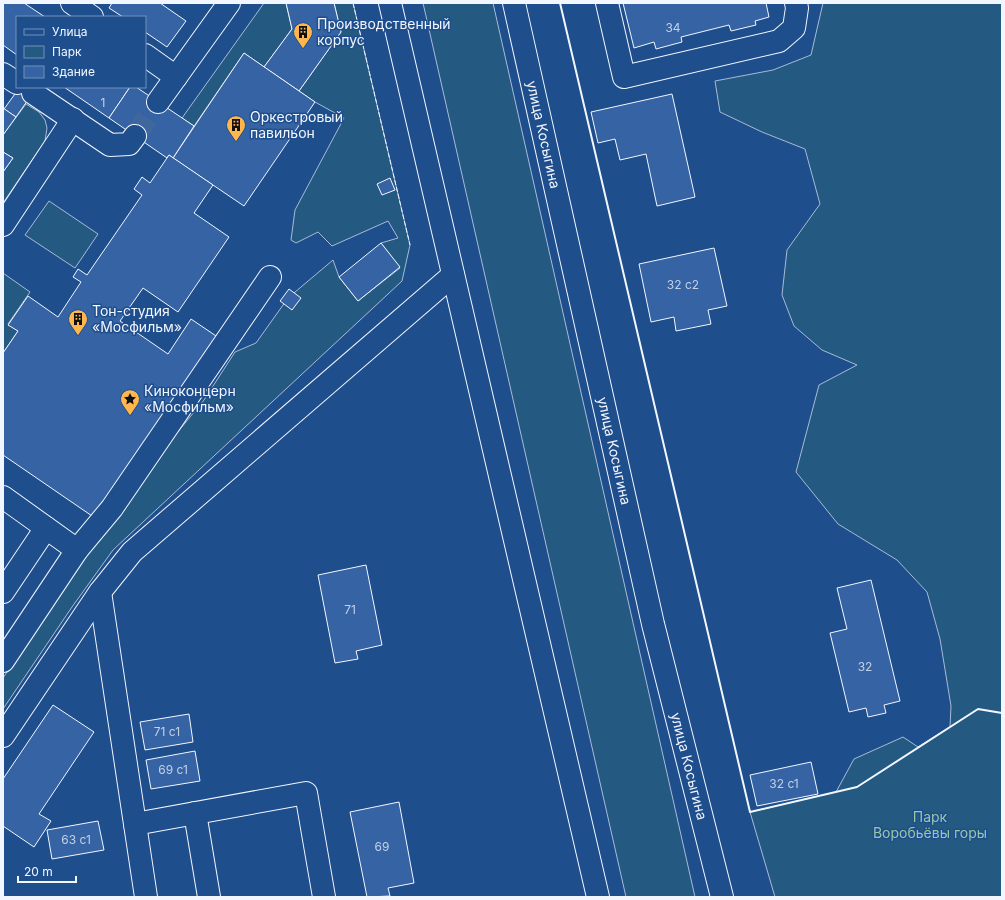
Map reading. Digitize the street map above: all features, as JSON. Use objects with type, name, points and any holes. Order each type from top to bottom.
[{"type":"main road","points":[[72,3],[91,16]]},
{"type":"main road","points":[[158,102],[228,3]]},
{"type":"main road","points":[[390,3],[598,897]]},
{"type":"main road","name":"улица Косыгина","points":[[514,3],[653,624],[722,897]]},
{"type":"main road","points":[[607,3],[624,76],[779,41],[794,28],[797,8],[796,3]]},
{"type":"main road","points":[[146,56],[176,77]]},
{"type":"main road","points":[[3,74],[16,82]]},
{"type":"main road","points":[[25,88],[110,144],[129,144],[135,136]]},
{"type":"main road","points":[[3,225],[73,119]]},
{"type":"main road","points":[[3,736],[100,592],[132,552],[453,275]]},
{"type":"main road","points":[[3,661],[77,550],[112,508],[270,277]]},
{"type":"main road","points":[[3,497],[77,550]]},
{"type":"main road","points":[[3,592],[46,528]]},
{"type":"main road","points":[[100,592],[146,897]]},
{"type":"main road","points":[[135,824],[306,793],[324,897]]},
{"type":"main road","points":[[195,813],[209,897]]},
{"type":"green space","points":[[264,3],[286,3],[292,29],[264,67],[244,53],[194,126],[182,118]]},
{"type":"green space","points":[[334,3],[353,3],[410,245],[402,281],[113,550],[72,607],[3,709],[3,678],[121,501],[204,400],[235,352],[256,343],[288,298],[333,260],[339,277],[358,301],[400,268],[381,243],[398,238],[388,221],[332,246],[318,232],[296,243],[291,240],[295,210],[344,118],[315,102],[299,91],[341,32]]},
{"type":"green space","points":[[423,3],[493,3],[695,897],[626,897]]},
{"type":"green space","name":"Парк Воробьёвы горы","points":[[823,3],[1002,3],[1002,897],[775,897],[750,812],[836,792],[854,759],[903,737],[918,747],[950,727],[951,706],[940,639],[927,592],[897,560],[838,524],[796,472],[819,385],[857,365],[822,350],[794,326],[782,295],[787,250],[820,204],[805,149],[762,132],[720,112],[715,81],[773,70],[811,55]]},
{"type":"green space","points":[[26,104],[39,112],[45,120],[47,128],[45,141],[3,203],[3,172],[13,158],[3,152],[3,135]]},
{"type":"green space","points":[[49,201],[98,234],[75,268],[25,235]]},
{"type":"green space","points":[[3,273],[30,292],[8,324],[18,331],[3,353]]},
{"type":"building","points":[[3,3],[24,3],[44,16],[16,16],[16,54],[3,45]]},
{"type":"building","points":[[112,3],[160,3],[186,21],[167,47],[146,33],[146,16],[121,16],[109,8]]},
{"type":"building","name":"Производственный корпус","points":[[286,3],[334,3],[341,32],[299,91],[264,67],[292,29]]},
{"type":"building","points":[[623,3],[766,3],[769,17],[755,21],[756,25],[731,31],[729,25],[681,37],[682,42],[656,49],[654,42],[634,48]]},
{"type":"building","name":"Оркестровый павильон","points":[[244,53],[315,102],[244,206],[173,158]]},
{"type":"building","points":[[19,88],[36,88],[16,117],[4,109]]},
{"type":"building","points":[[65,88],[129,88],[109,118]]},
{"type":"building","points":[[129,88],[137,88],[194,126],[173,158],[169,155],[167,158],[109,118]]},
{"type":"building","points":[[672,94],[695,197],[657,206],[646,154],[620,160],[615,139],[598,143],[591,112]]},
{"type":"building","points":[[3,108],[16,117],[3,135]]},
{"type":"building","points":[[3,152],[13,158],[3,172]]},
{"type":"building","name":"Тон-студия «Мосфильм»","points":[[169,155],[213,185],[194,213],[229,237],[178,312],[143,288],[120,321],[168,354],[191,319],[222,340],[95,518],[3,455],[3,353],[18,331],[8,325],[28,296],[58,317],[81,282],[73,277],[78,269],[87,275],[142,195],[134,189],[142,177],[150,183]]},
{"type":"building","points":[[390,178],[395,190],[382,195],[377,184]]},
{"type":"building","points":[[381,243],[400,267],[358,301],[339,277]]},
{"type":"building","points":[[714,248],[727,306],[708,310],[711,324],[676,331],[674,317],[651,322],[639,264]]},
{"type":"building","points":[[289,289],[301,298],[292,310],[280,301]]},
{"type":"building","points":[[366,565],[382,645],[356,651],[358,659],[335,663],[318,575]]},
{"type":"building","points":[[871,580],[900,701],[884,705],[886,713],[868,717],[866,708],[849,712],[830,633],[847,629],[837,588]]},
{"type":"building","points":[[53,705],[94,732],[39,814],[51,821],[34,847],[3,826],[3,779]]},
{"type":"building","points":[[189,714],[193,742],[145,750],[140,722]]},
{"type":"building","points":[[195,751],[200,781],[151,789],[146,760]]},
{"type":"building","points":[[811,762],[818,794],[757,806],[750,775]]},
{"type":"building","points":[[399,802],[414,883],[388,888],[390,896],[367,897],[350,812]]},
{"type":"building","points":[[98,821],[104,850],[52,859],[47,830]]},
{"type":"tunnel","points":[[135,136],[158,102]]},
{"type":"fence","points":[[353,3],[410,245]]},
{"type":"wall","points":[[560,3],[750,812],[857,787],[978,709],[1002,713]]},
{"type":"place","name":"Производственный корпус","points":[[303,49]]},
{"type":"place","name":"Оркестровый павильон","points":[[236,142]]},
{"type":"place","name":"Тон-студия «Мосфильм»","points":[[78,336]]},
{"type":"place","name":"Киноконцерн «Мосфильм»","points":[[130,416]]}]
